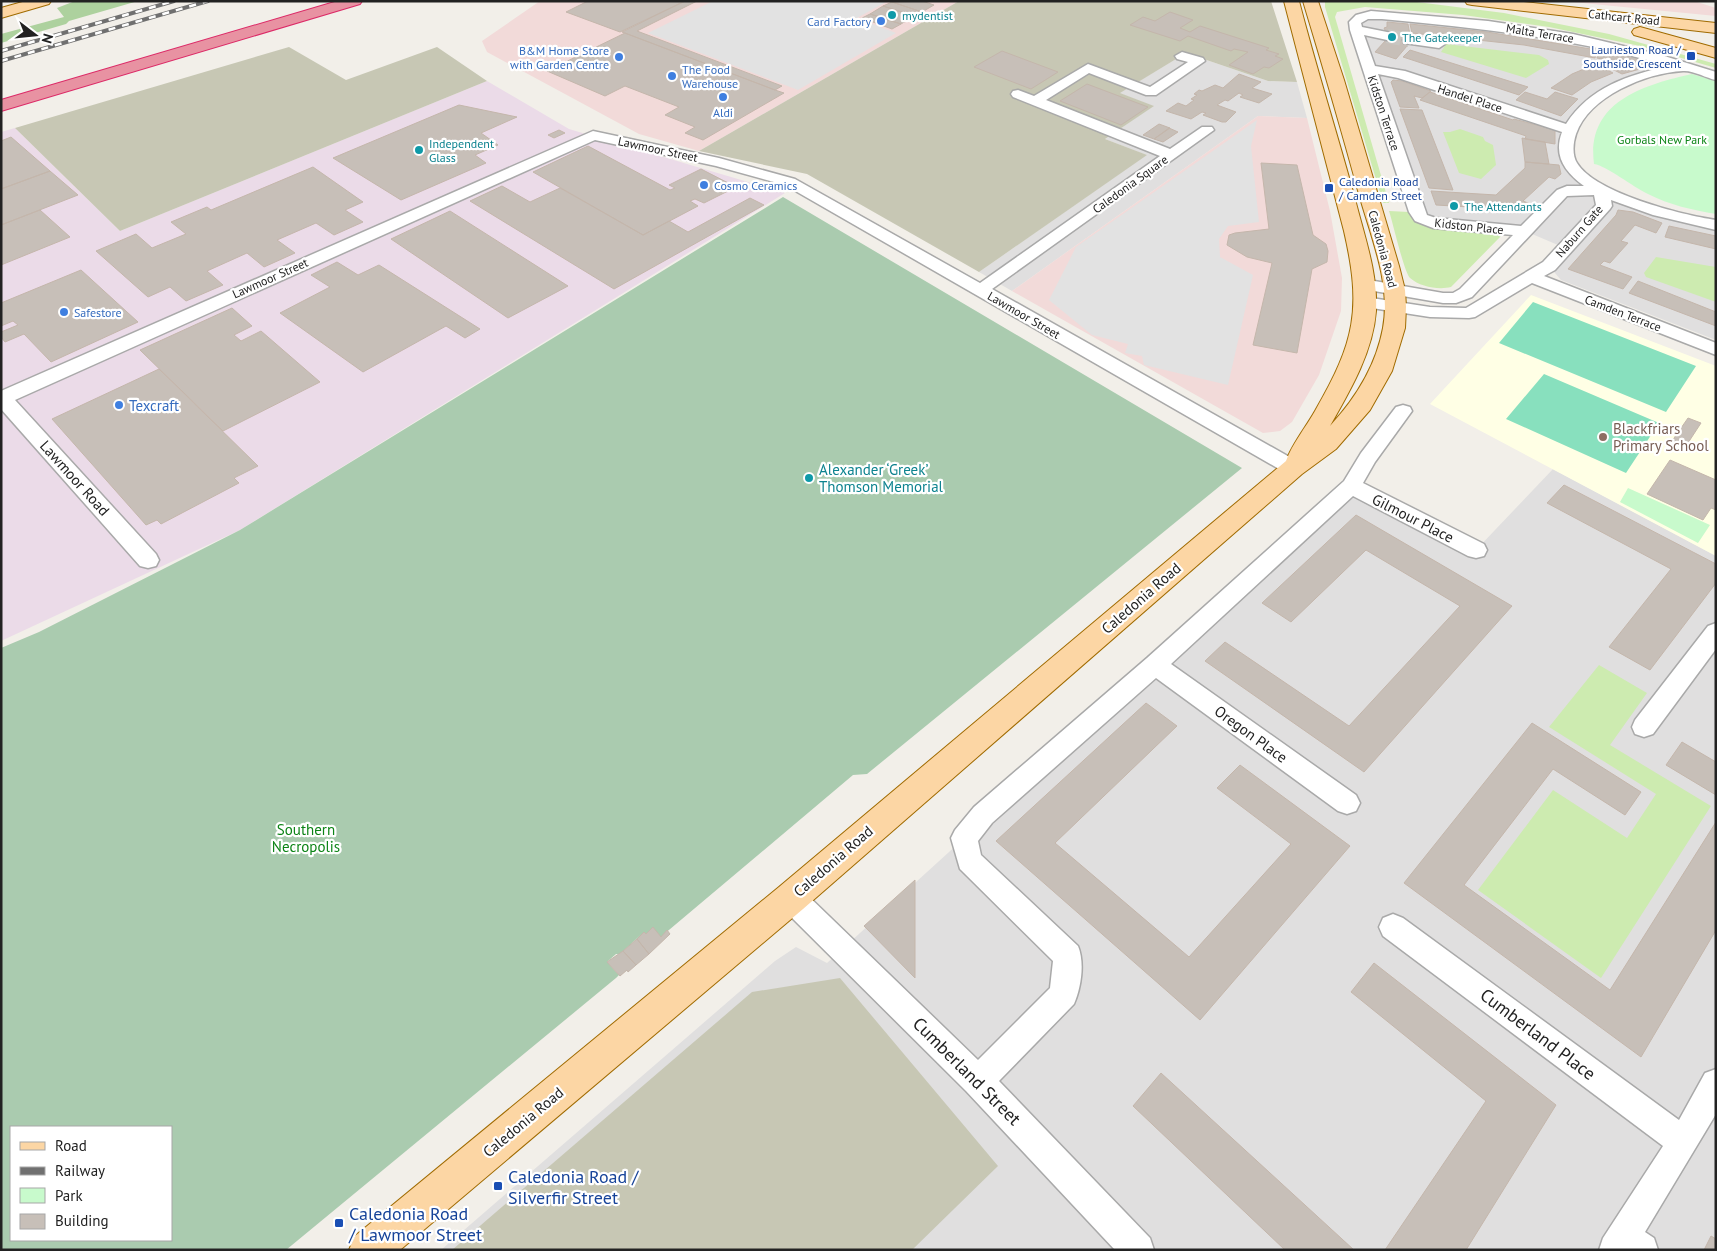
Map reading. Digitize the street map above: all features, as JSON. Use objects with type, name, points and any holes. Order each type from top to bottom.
[{"type":"highway","points":[[1,92],[313,1]]},
{"type":"highway","points":[[1,106],[355,1]]},
{"type":"main road","points":[[1,13],[44,1]]},
{"type":"main road","name":"Caledonia Road","points":[[1291,1],[1352,227],[1362,268],[1364,293],[1363,323],[1352,363],[1293,468]]},
{"type":"main road","name":"Caledonia Road","points":[[369,1250],[791,898],[1293,468],[1328,443],[1358,410],[1381,371],[1394,328],[1395,298],[1346,116],[1310,1]]},
{"type":"main road","name":"Cathcart Road","points":[[1472,1],[1710,27]]},
{"type":"main road","points":[[1511,6],[1607,24],[1709,51],[1710,27]]},
{"type":"street","name":"Malta Terrace","points":[[1359,23],[1390,16],[1525,30],[1604,44],[1716,76]]},
{"type":"street","points":[[1359,23],[1387,36]]},
{"type":"street","name":"Kidston Terrace","points":[[1359,23],[1370,69],[1417,212]]},
{"type":"street","points":[[1409,40],[1439,44]]},
{"type":"street","points":[[1035,101],[1088,68],[1151,92],[1198,62],[1182,56]]},
{"type":"street","points":[[1685,67],[1643,77],[1614,88],[1587,108],[1569,130],[1567,149],[1569,163],[1581,179],[1601,190],[1669,216],[1716,225]]},
{"type":"street","name":"Handel Place","points":[[1370,69],[1400,74],[1569,130]]},
{"type":"street","name":"Caledonia Square","points":[[1018,94],[1172,155]]},
{"type":"street","points":[[1172,155],[1207,130]]},
{"type":"street","name":"Lawmoor Street","points":[[2,398],[593,135],[719,162],[790,182],[1293,468]]},
{"type":"street","name":"Caledonia Square","points":[[980,290],[1172,155]]},
{"type":"street","name":"Naburn Gate","points":[[1364,293],[1395,298],[1453,314],[1469,313],[1549,266],[1604,206],[1601,190],[1567,191],[1562,193],[1466,293],[1456,298],[1395,298]]},
{"type":"street","name":"Kidston Place","points":[[1417,212],[1421,218],[1433,223],[1524,231]]},
{"type":"street","name":"Camden Terrace","points":[[1531,277],[1716,349]]},
{"type":"street","name":"Lawmoor Road","points":[[2,398],[148,560]]},
{"type":"street","points":[[977,1080],[998,1062],[1064,994],[1068,956],[969,862],[964,838],[983,814],[1155,665],[1351,486],[1368,458],[1403,411]]},
{"type":"street","name":"Gilmour Place","points":[[1351,486],[1476,550]]},
{"type":"street","points":[[1644,727],[1716,632]]},
{"type":"street","name":"Oregon Place","points":[[1155,665],[1347,803]]},
{"type":"street","name":"Cumberland Street","points":[[791,898],[977,1080],[1131,1247]]},
{"type":"street","name":"Cumberland Place","points":[[1393,927],[1683,1142]]},
{"type":"street","points":[[1627,1245],[1716,1084]]},
{"type":"shaded area","points":[[540,1],[959,1],[699,151],[639,134],[487,52],[482,41]]},
{"type":"shaded area","points":[[713,1],[888,1],[857,18],[896,33],[798,90],[648,33]]},
{"type":"shaded area","points":[[959,1],[1271,1],[1297,82],[1268,81],[1186,53],[1120,93],[1154,106],[1105,139],[1147,155],[979,272],[807,174],[699,151]]},
{"type":"shaded area","points":[[1562,1],[1694,1],[1716,8],[1716,16]]},
{"type":"shaded area","points":[[1361,17],[1525,30],[1685,67],[1614,87],[1569,130],[1569,163],[1601,190],[1716,225],[1716,340],[1561,280],[1549,266],[1565,248],[1525,231],[1427,221],[1357,19]]},
{"type":"shaded area","points":[[289,47],[346,80],[437,47],[487,81],[120,231],[15,128]]},
{"type":"shaded area","points":[[1186,53],[1268,81],[1297,82],[1307,118],[1258,116],[1012,291],[979,272],[1146,155],[1105,139],[1153,106],[1119,93]]},
{"type":"shaded area","points":[[487,81],[569,129],[785,193],[240,530],[1,641],[1,132],[15,128],[120,231]]},
{"type":"shaded area","points":[[1258,116],[1307,118],[1330,211],[1342,278],[1341,311],[1319,375],[1292,422],[1280,431],[1263,433],[1012,291]]},
{"type":"shaded area","points":[[1257,120],[1251,146],[1259,222],[1228,226],[1219,239],[1220,257],[1253,275],[1228,385],[1144,365],[1142,356],[1125,353],[1128,344],[1092,335],[1049,300],[1076,247]]},
{"type":"shaded area","name":"Blackfriars Primary School","points":[[1531,295],[1716,366],[1716,556],[1430,404]]},
{"type":"shaded area","points":[[1553,469],[1716,556],[1716,1250],[441,1250],[775,961],[796,947],[827,963],[1351,486],[1476,550]]},
{"type":"shaded area","points":[[840,978],[998,1166],[912,1250],[452,1250],[752,992]]},
{"type":"green space","points":[[75,1],[138,1],[1,43],[1,34],[64,17],[57,8]]},
{"type":"green space","points":[[1325,1],[1409,1],[1504,13],[1609,34],[1716,64],[1716,68],[1640,46],[1549,27],[1463,15],[1365,7],[1337,12],[1335,17],[1389,203],[1383,203],[1325,7]]},
{"type":"green space","points":[[1446,44],[1539,55],[1548,60],[1549,64],[1526,78],[1441,52]]},
{"type":"green space","name":"Gorbals New Park","points":[[1692,74],[1716,81],[1716,214],[1681,207],[1656,198],[1594,164],[1594,143],[1599,125],[1609,111],[1637,91],[1673,78]]},
{"type":"green space","points":[[1460,129],[1483,137],[1485,141],[1493,145],[1496,165],[1481,179],[1459,173],[1443,132]]},
{"type":"green space","name":"Southern Necropolis","points":[[783,197],[1242,468],[867,774],[853,775],[661,937],[652,928],[646,934],[644,932],[620,954],[616,954],[607,962],[619,975],[616,978],[286,1250],[1,1250],[1,648],[39,632],[240,530]]},
{"type":"green space","points":[[1389,211],[1409,212],[1414,221],[1428,227],[1495,232],[1501,236],[1451,287],[1430,287],[1419,284],[1410,278]]},
{"type":"green space","points":[[1656,257],[1716,267],[1716,302],[1646,277],[1644,273]]},
{"type":"green space","points":[[1533,302],[1696,366],[1666,412],[1499,343]]},
{"type":"green space","points":[[1544,374],[1659,423],[1626,473],[1506,419]]},
{"type":"green space","points":[[1628,488],[1710,525],[1698,543],[1620,502]]},
{"type":"green space","points":[[1599,665],[1647,693],[1610,745],[1711,806],[1601,978],[1478,890],[1553,790],[1627,838],[1656,794],[1549,727]]},
{"type":"building","points":[[588,1],[685,1],[620,32],[566,12]]},
{"type":"building","points":[[685,1],[697,1],[637,31],[782,86],[775,90],[622,32]]},
{"type":"building","points":[[922,1],[934,5],[922,12],[892,2]]},
{"type":"building","points":[[892,2],[922,12],[914,16],[883,6]]},
{"type":"building","name":"mydentist","points":[[883,6],[914,16],[901,24],[870,14]]},
{"type":"building","points":[[1170,12],[1193,20],[1180,28],[1190,32],[1200,26],[1269,48],[1266,50],[1279,54],[1275,56],[1283,59],[1269,68],[1264,67],[1253,74],[1229,65],[1248,52],[1234,49],[1231,51],[1188,36],[1180,41],[1130,25],[1143,17],[1155,21]]},
{"type":"building","name":"Card Factory","points":[[870,14],[901,24],[892,29],[862,18]]},
{"type":"building","points":[[1387,22],[1408,24],[1410,35],[1407,46],[1396,59],[1375,52],[1386,40],[1384,28],[1387,27]]},
{"type":"building","points":[[1410,24],[1487,32],[1597,50],[1595,58],[1524,45],[1412,33]]},
{"type":"building","points":[[625,33],[784,93],[703,140],[685,133],[695,127],[665,115],[679,107],[625,86],[605,96],[547,71]]},
{"type":"building","points":[[1600,48],[1658,64],[1622,74],[1604,65],[1613,61],[1597,58]]},
{"type":"building","points":[[1410,50],[1528,87],[1519,95],[1403,57]]},
{"type":"building","points":[[1002,51],[1058,72],[1031,89],[974,67]]},
{"type":"building","points":[[1596,64],[1613,73],[1591,82],[1572,95],[1551,88],[1572,74]]},
{"type":"building","points":[[1239,74],[1261,82],[1252,88],[1272,94],[1259,103],[1240,97],[1243,95],[1239,93],[1228,101],[1225,100],[1217,105],[1236,112],[1226,122],[1203,115],[1206,113],[1202,112],[1191,119],[1166,111],[1178,103],[1186,106],[1194,100],[1191,99],[1197,95],[1194,94],[1199,90],[1202,91],[1215,85],[1223,88]]},
{"type":"building","points":[[1393,80],[1402,81],[1431,91],[1422,98],[1414,96],[1419,108],[1400,107],[1391,82]]},
{"type":"building","points":[[1087,84],[1148,107],[1121,125],[1060,101]]},
{"type":"building","points":[[1430,92],[1513,120],[1555,130],[1555,144],[1525,139],[1526,136],[1420,100]]},
{"type":"building","points":[[1525,92],[1547,99],[1555,92],[1578,99],[1561,116],[1516,100]]},
{"type":"building","name":"Independent Glass","points":[[459,105],[517,117],[481,133],[498,145],[475,155],[486,163],[401,200],[333,158]]},
{"type":"building","points":[[1400,109],[1422,110],[1453,190],[1429,188]]},
{"type":"building","points":[[1159,124],[1170,128],[1154,139],[1143,135]]},
{"type":"building","points":[[1169,128],[1178,132],[1163,142],[1154,139]]},
{"type":"building","points":[[559,130],[565,133],[554,138],[548,135]]},
{"type":"building","points":[[11,137],[50,171],[1,189],[1,141]]},
{"type":"building","points":[[1522,138],[1545,142],[1549,164],[1525,162]]},
{"type":"building","points":[[588,146],[670,190],[675,188],[669,185],[701,169],[736,187],[704,203],[695,199],[690,201],[698,206],[643,235],[533,172]]},
{"type":"building","points":[[1525,162],[1559,165],[1561,174],[1555,179],[1549,177],[1523,201],[1528,203],[1520,210],[1436,205],[1431,191],[1496,195],[1525,168]]},
{"type":"building","points":[[1261,163],[1297,165],[1313,235],[1326,244],[1328,251],[1327,262],[1312,269],[1297,353],[1253,345],[1272,263],[1247,257],[1227,245],[1229,235],[1269,229]]},
{"type":"building","points":[[313,167],[363,202],[345,210],[363,222],[334,235],[316,223],[277,240],[295,253],[264,267],[247,253],[207,271],[223,285],[186,301],[170,287],[148,297],[96,251],[136,234],[152,248],[186,234],[171,222],[207,207],[211,210]]},
{"type":"building","points":[[50,171],[78,195],[1,225],[1,189]]},
{"type":"building","points":[[502,186],[530,202],[560,188],[643,235],[669,221],[688,232],[750,198],[764,205],[614,289],[470,201]]},
{"type":"building","points":[[40,210],[70,237],[1,265],[1,225]]},
{"type":"building","points":[[1618,210],[1633,212],[1662,223],[1656,233],[1635,225],[1621,241],[1628,243],[1610,263],[1604,261],[1600,265],[1632,277],[1623,289],[1568,269],[1616,215]]},
{"type":"building","points":[[450,211],[568,286],[508,318],[391,239]]},
{"type":"building","points":[[1669,226],[1716,236],[1716,249],[1665,237]]},
{"type":"building","points":[[337,262],[358,275],[379,265],[480,329],[465,338],[446,326],[363,372],[280,313],[330,287],[311,275]]},
{"type":"building","name":"Safestore","points":[[81,270],[138,322],[51,362],[24,334],[5,342],[1,337],[1,332],[18,325],[13,321],[1,326],[1,303]]},
{"type":"building","points":[[1638,281],[1716,312],[1716,326],[1629,293]]},
{"type":"building","points":[[232,308],[252,326],[234,335],[241,341],[261,331],[320,382],[223,431],[140,350]]},
{"type":"building","points":[[159,369],[258,466],[234,478],[239,483],[161,524],[157,520],[146,525],[52,419]]},
{"type":"building","points":[[1688,418],[1701,423],[1686,446],[1672,441]]},
{"type":"building","points":[[1670,460],[1716,480],[1716,510],[1711,508],[1703,520],[1647,494]]},
{"type":"building","points":[[1564,485],[1716,564],[1716,583],[1650,670],[1609,647],[1671,569],[1547,503]]},
{"type":"building","points":[[1356,515],[1512,606],[1364,772],[1205,661],[1225,642],[1349,726],[1460,606],[1366,550],[1291,622],[1262,603]]},
{"type":"building","points":[[1146,703],[1177,726],[1055,843],[1189,957],[1291,844],[1217,788],[1240,765],[1350,846],[1200,1020],[996,841]]},
{"type":"building","points":[[1532,723],[1641,792],[1625,815],[1553,769],[1464,885],[1610,990],[1716,822],[1716,930],[1641,1057],[1404,883]]},
{"type":"building","points":[[1682,742],[1716,762],[1716,795],[1666,765]]},
{"type":"building","points":[[915,880],[915,978],[864,926]]},
{"type":"building","points":[[653,927],[661,937],[667,930],[670,934],[649,954],[637,939]]},
{"type":"building","points":[[637,939],[649,954],[636,965],[623,951]]},
{"type":"building","points":[[623,951],[636,965],[620,976],[607,962]]},
{"type":"building","points":[[1374,963],[1556,1105],[1466,1250],[1385,1250],[1486,1101],[1351,992]]},
{"type":"building","points":[[1161,1073],[1354,1250],[1285,1250],[1133,1106]]},
{"type":"building","points":[[1711,1236],[1716,1239],[1716,1250],[1704,1250]]},
{"type":"tunnel","points":[[1387,36],[1409,40]]},
{"type":"railway","points":[[1,51],[174,1]]},
{"type":"railway","points":[[1,61],[208,1]]},
{"type":"place","name":"mydentist","points":[[892,15]]},
{"type":"place","name":"Card Factory","points":[[881,21]]},
{"type":"place","name":"The Gatekeeper","points":[[1392,37]]},
{"type":"place","name":"Laurieston Road / Southside Crescent","points":[[1691,56]]},
{"type":"place","name":"B&M Home Store with Garden Centre","points":[[619,57]]},
{"type":"place","name":"The Food Warehouse","points":[[672,76]]},
{"type":"place","name":"Aldi","points":[[723,97]]},
{"type":"place","name":"Independent Glass","points":[[419,150]]},
{"type":"place","name":"Cosmo Ceramics","points":[[704,185]]},
{"type":"place","name":"Caledonia Road / Camden Street","points":[[1329,188]]},
{"type":"place","name":"The Attendants","points":[[1454,206]]},
{"type":"place","name":"Safestore","points":[[64,312]]},
{"type":"place","name":"Texcraft","points":[[119,405]]},
{"type":"place","name":"Blackfriars Primary School","points":[[1603,437]]},
{"type":"place","name":"Alexander ‘Greek’ Thomson Memorial","points":[[809,478]]},
{"type":"place","name":"Caledonia Road / Silverfir Street","points":[[498,1186]]},
{"type":"place","name":"Caledonia Road / Lawmoor Street","points":[[339,1223]]}]
